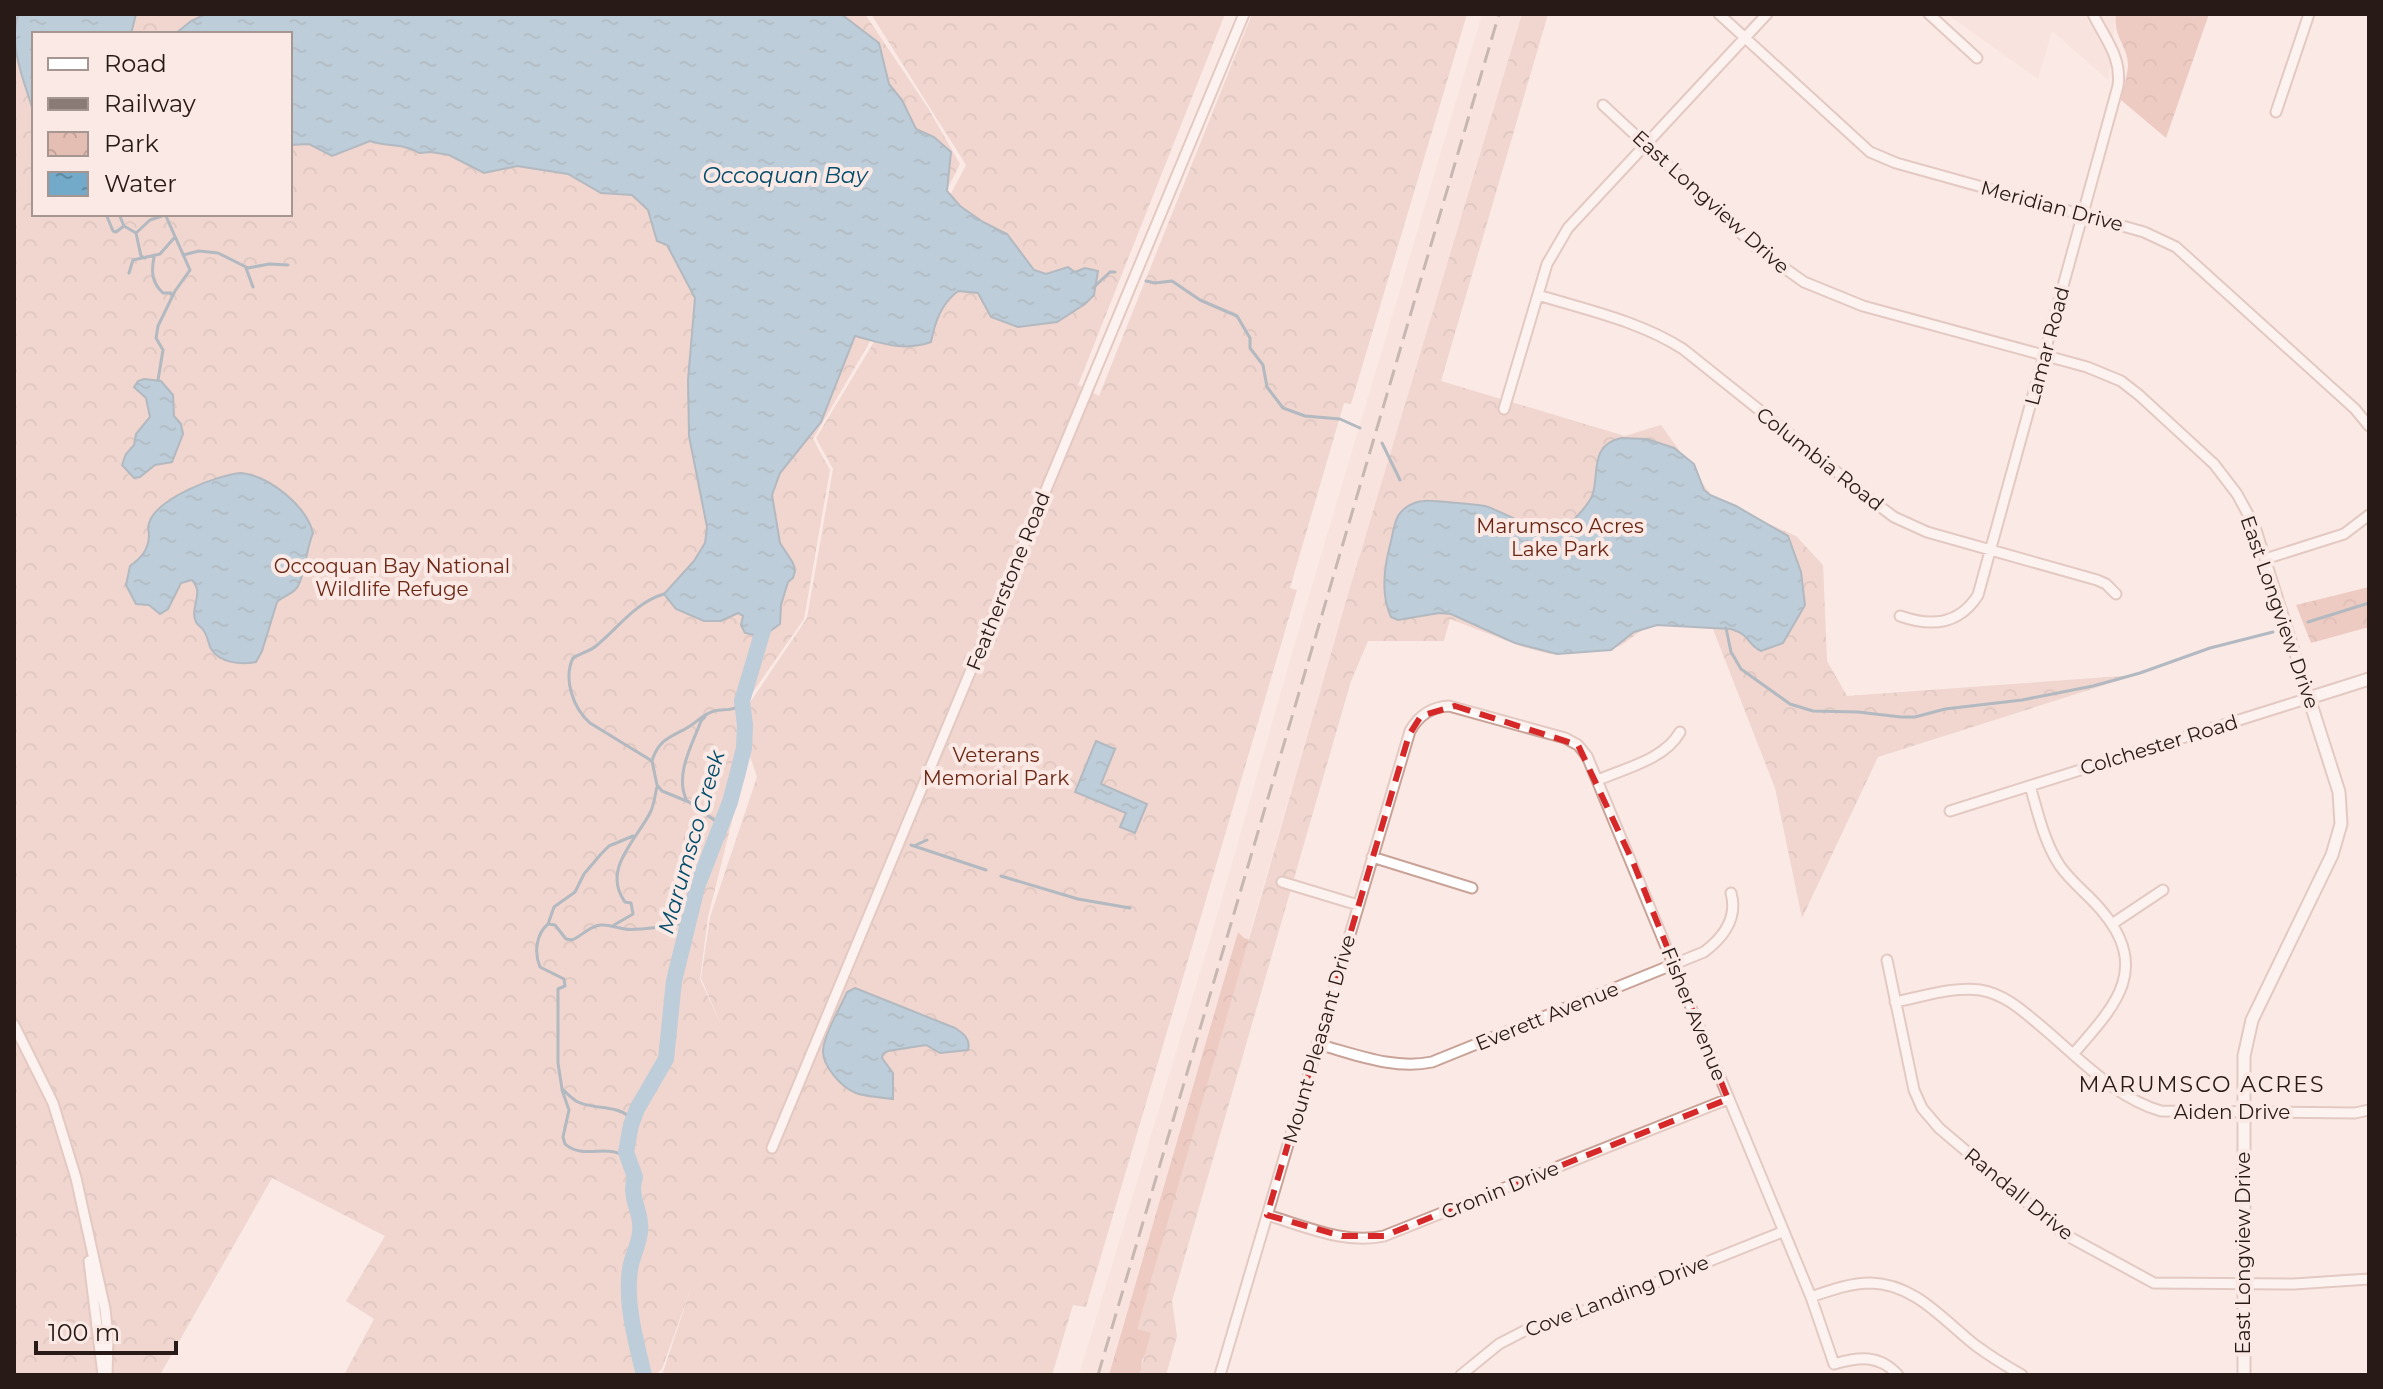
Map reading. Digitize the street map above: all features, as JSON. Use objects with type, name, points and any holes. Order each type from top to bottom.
[{"type":"street","name":"Featherstone Road","points":[[772,1148],[1244,14]]},
{"type":"street","name":"Meridian Drive","points":[[1719,14],[1850,135],[1877,156],[2153,235],[2192,258],[2355,409],[2369,426]]},
{"type":"street","points":[[1504,409],[1547,264],[1568,228],[1767,14]]},
{"type":"street","points":[[1929,14],[1977,58]]},
{"type":"street","name":"Lamar Road","points":[[1900,616],[1940,623],[1965,612],[1978,595],[2119,75],[2116,56],[2093,14]]},
{"type":"street","points":[[2276,112],[2309,14]]},
{"type":"street","name":"East Longview Drive","points":[[1603,105],[1759,250],[1804,282],[1863,306],[2094,369],[2121,381],[2214,464],[2248,512],[2339,792],[2341,824],[2332,855],[2252,1020],[2244,1056],[2244,1375]]},
{"type":"street","name":"Columbia Road","points":[[1538,295],[1631,323],[1683,349],[1894,517],[1927,532],[2097,580],[2116,594]]},
{"type":"street","points":[[2265,559],[2344,534],[2369,515]]},
{"type":"street","name":"Colchester Road","points":[[1950,811],[2369,679]]},
{"type":"street","name":"Fisher Avenue","points":[[1430,710],[1455,706],[1569,739],[1584,751],[1811,1297],[1834,1364],[1862,1357],[1871,1358],[1891,1367],[1898,1375]]},
{"type":"street","name":"Mount Pleasant Drive","points":[[1220,1375],[1410,731],[1418,719],[1430,710]]},
{"type":"street","points":[[1598,780],[1661,753],[1675,742],[1680,732]]},
{"type":"street","points":[[2030,786],[2045,836],[2056,858],[2112,924],[2126,956],[2126,978],[2118,998],[2074,1053]]},
{"type":"street","points":[[1372,857],[1472,888]]},
{"type":"street","points":[[1282,882],[1358,905]]},
{"type":"street","points":[[2112,924],[2163,890]]},
{"type":"street","name":"Everett Avenue","points":[[1317,1044],[1391,1064],[1418,1065],[1704,952],[1722,937],[1732,917],[1735,905],[1731,893]]},
{"type":"street","name":"Randall Drive","points":[[1887,960],[1914,1090],[1925,1114],[2058,1229],[2154,1283],[2307,1284],[2369,1279]]},
{"type":"street","name":"Aiden Drive","points":[[1895,1002],[1958,990],[1994,993],[2015,1004],[2121,1092],[2147,1107],[2175,1113],[2355,1113],[2369,1110]]},
{"type":"street","points":[[14,1025],[53,1103],[76,1178],[105,1309],[108,1337],[105,1375]]},
{"type":"street","name":"Cronin Drive","points":[[1267,1215],[1342,1236],[1384,1236],[1728,1099]]},
{"type":"street","name":"Cove Landing Drive","points":[[1461,1375],[1499,1344],[1526,1330],[1587,1310],[1782,1232]]},
{"type":"street","points":[[1811,1297],[1855,1284],[1876,1284],[1903,1290],[1933,1309],[1987,1354],[2022,1375]]},
{"type":"highlighted area","points":[[1455,706],[1578,745],[1633,862],[1728,1099],[1384,1236],[1342,1236],[1267,1215],[1409,735],[1421,716]]},
{"type":"shaded area","points":[[1482,14],[1522,14],[1344,608],[1121,1375],[1079,1375],[1217,916]]},
{"type":"shaded area","points":[[1947,14],[2116,14],[2108,80],[2052,31],[2038,79]]},
{"type":"green space","name":"Occoquan Bay National Wildlife Refuge","points":[[14,14],[865,14],[928,108],[960,164],[868,345],[813,439],[830,470],[804,619],[748,699],[738,727],[744,773],[708,917],[700,979],[722,1027],[701,978],[710,917],[757,777],[740,727],[749,704],[807,618],[833,469],[816,438],[871,347],[966,165],[871,14],[1225,14],[1078,385],[1099,396],[1252,14],[1467,14],[1351,404],[1344,403],[1290,588],[1297,590],[1086,1307],[1073,1305],[1052,1375],[662,1375],[692,1285],[662,1369],[655,1375],[344,1375],[374,1319],[346,1301],[385,1236],[272,1178],[160,1375],[14,1375]]},
{"type":"green space","name":"Marumsco Acres Lake Park","points":[[1522,14],[1548,14],[1441,381],[1625,436],[1661,425],[1714,499],[1796,536],[1823,565],[1827,661],[1847,696],[2136,675],[1878,757],[1802,918],[1775,788],[1713,629],[1651,624],[1620,646],[1583,653],[1550,654],[1450,619],[1444,641],[1368,641],[1351,681],[1172,1301],[1177,1336],[1166,1375],[1139,1375],[1151,1333],[1137,1329],[1344,608]]},
{"type":"green space","points":[[2116,14],[2209,14],[2166,138],[2121,100],[2128,66]]},
{"type":"green space","points":[[2369,587],[2369,627],[2311,643],[2296,605]]},
{"type":"green space","points":[[1238,932],[1251,940],[1152,1344],[1142,1360],[1141,1375],[1109,1375]]},
{"type":"water","points":[[18,14],[136,14],[132,32],[32,32],[32,108],[16,52]]},
{"type":"water","name":"Occoquan Bay","points":[[206,14],[841,14],[879,43],[889,84],[902,100],[916,129],[934,137],[951,152],[947,191],[960,206],[1007,234],[1034,270],[1046,274],[1068,267],[1075,272],[1085,268],[1098,271],[1094,295],[1057,322],[1018,327],[991,317],[978,293],[958,291],[940,314],[931,342],[901,346],[855,336],[821,422],[780,473],[772,495],[780,543],[795,571],[781,605],[780,624],[762,637],[745,633],[741,625],[743,616],[738,613],[721,621],[704,621],[676,609],[664,594],[694,561],[705,543],[707,527],[689,436],[688,380],[695,298],[667,245],[657,241],[648,210],[632,195],[601,193],[568,174],[517,166],[484,173],[449,155],[419,153],[370,141],[332,156],[309,144],[292,145],[292,32],[177,32]]},
{"type":"water","points":[[144,379],[161,381],[173,395],[174,416],[181,424],[183,434],[172,462],[155,465],[134,478],[122,465],[134,445],[136,434],[150,417],[146,398],[134,387]]},
{"type":"water","points":[[1621,438],[1647,439],[1674,448],[1694,464],[1704,490],[1710,495],[1788,536],[1801,572],[1805,605],[1783,643],[1761,651],[1742,634],[1731,629],[1657,625],[1634,632],[1611,650],[1557,654],[1515,643],[1451,614],[1398,620],[1391,617],[1386,600],[1385,572],[1395,522],[1404,509],[1424,501],[1481,505],[1536,527],[1557,529],[1569,524],[1582,511],[1593,493],[1600,453],[1611,442]]},
{"type":"water","points":[[241,473],[263,480],[285,494],[303,512],[313,533],[298,586],[277,602],[256,662],[244,663],[225,660],[211,649],[194,616],[197,590],[192,580],[181,583],[168,609],[160,614],[149,605],[136,604],[126,585],[130,566],[141,557],[147,546],[148,525],[163,505],[189,489]]},
{"type":"water","points":[[1096,741],[1115,749],[1101,784],[1147,804],[1135,833],[1120,827],[1126,813],[1075,792]]},
{"type":"water","points":[[855,988],[955,1028],[967,1040],[968,1050],[940,1053],[926,1045],[888,1051],[882,1058],[893,1073],[893,1099],[851,1090],[829,1069],[823,1050],[847,992]]},
{"type":"waterway","points":[[107,216],[113,231],[124,226]]},
{"type":"waterway","points":[[120,216],[124,226],[136,233],[150,220],[162,216]]},
{"type":"waterway","points":[[158,380],[163,350],[156,338],[158,326],[175,291],[190,270],[166,216]]},
{"type":"waterway","points":[[136,233],[141,256],[145,258]]},
{"type":"waterway","points":[[129,273],[133,260],[160,254],[175,237]]},
{"type":"waterway","points":[[183,255],[199,251],[218,253],[248,268],[269,264],[288,265]]},
{"type":"waterway","points":[[154,257],[155,281],[163,293],[171,293],[172,296]]},
{"type":"waterway","points":[[246,268],[253,287]]},
{"type":"waterway","points":[[1093,288],[1110,272],[1115,272]]},
{"type":"waterway","points":[[1146,281],[1172,281],[1200,300],[1237,316],[1250,338],[1250,348],[1263,365],[1267,387],[1283,408],[1305,416],[1340,419],[1360,428]]},
{"type":"waterway","points":[[1382,443],[1400,480]]},
{"type":"waterway","points":[[664,594],[645,603],[596,646],[573,658],[569,675],[571,693],[590,723],[652,761],[657,785],[662,791],[689,802],[721,825]]},
{"type":"waterway","points":[[2308,622],[2369,603]]},
{"type":"waterway","name":"Marumsco Creek","points":[[644,1375],[629,1295],[630,1269],[640,1225],[633,1192],[635,1177],[626,1152],[637,1109],[666,1059],[674,981],[697,887],[730,802],[738,772],[744,748],[742,701],[767,617]]},
{"type":"waterway","points":[[1726,628],[1731,652],[1741,669],[1790,704],[1813,711],[1901,717],[2022,700],[2093,686],[2210,648],[2273,632]]},
{"type":"waterway","points":[[652,761],[658,748],[670,737],[710,712],[733,709],[742,701]]},
{"type":"waterway","points":[[686,799],[682,780],[686,760],[705,717]]},
{"type":"waterway","points":[[614,925],[633,914],[631,903],[625,902],[619,890],[619,866],[651,811],[657,787]]},
{"type":"waterway","points":[[548,924],[554,907],[575,892],[584,874],[601,854],[609,846],[633,836]]},
{"type":"waterway","points":[[916,845],[927,840]]},
{"type":"waterway","points":[[911,845],[986,870]]},
{"type":"waterway","points":[[1001,876],[1078,899],[1130,908]]},
{"type":"waterway","points":[[631,1125],[630,1117],[624,1113],[578,1102],[562,1089],[558,1063],[558,989],[565,986],[564,979],[540,967],[537,950],[539,938],[548,924],[555,925],[566,939],[572,940],[600,925],[637,929],[689,921]]},
{"type":"waterway","points":[[562,1090],[569,1110],[563,1137],[565,1144],[580,1151],[614,1152],[628,1160]]},
{"type":"railway","points":[[1098,1375],[1499,14]]},
{"type":"district","name":"MARUMSCO ACRES","points":[[2202,1084]]},
{"type":"park label","name":"Veterans Memorial Park","points":[[996,766]]}]
